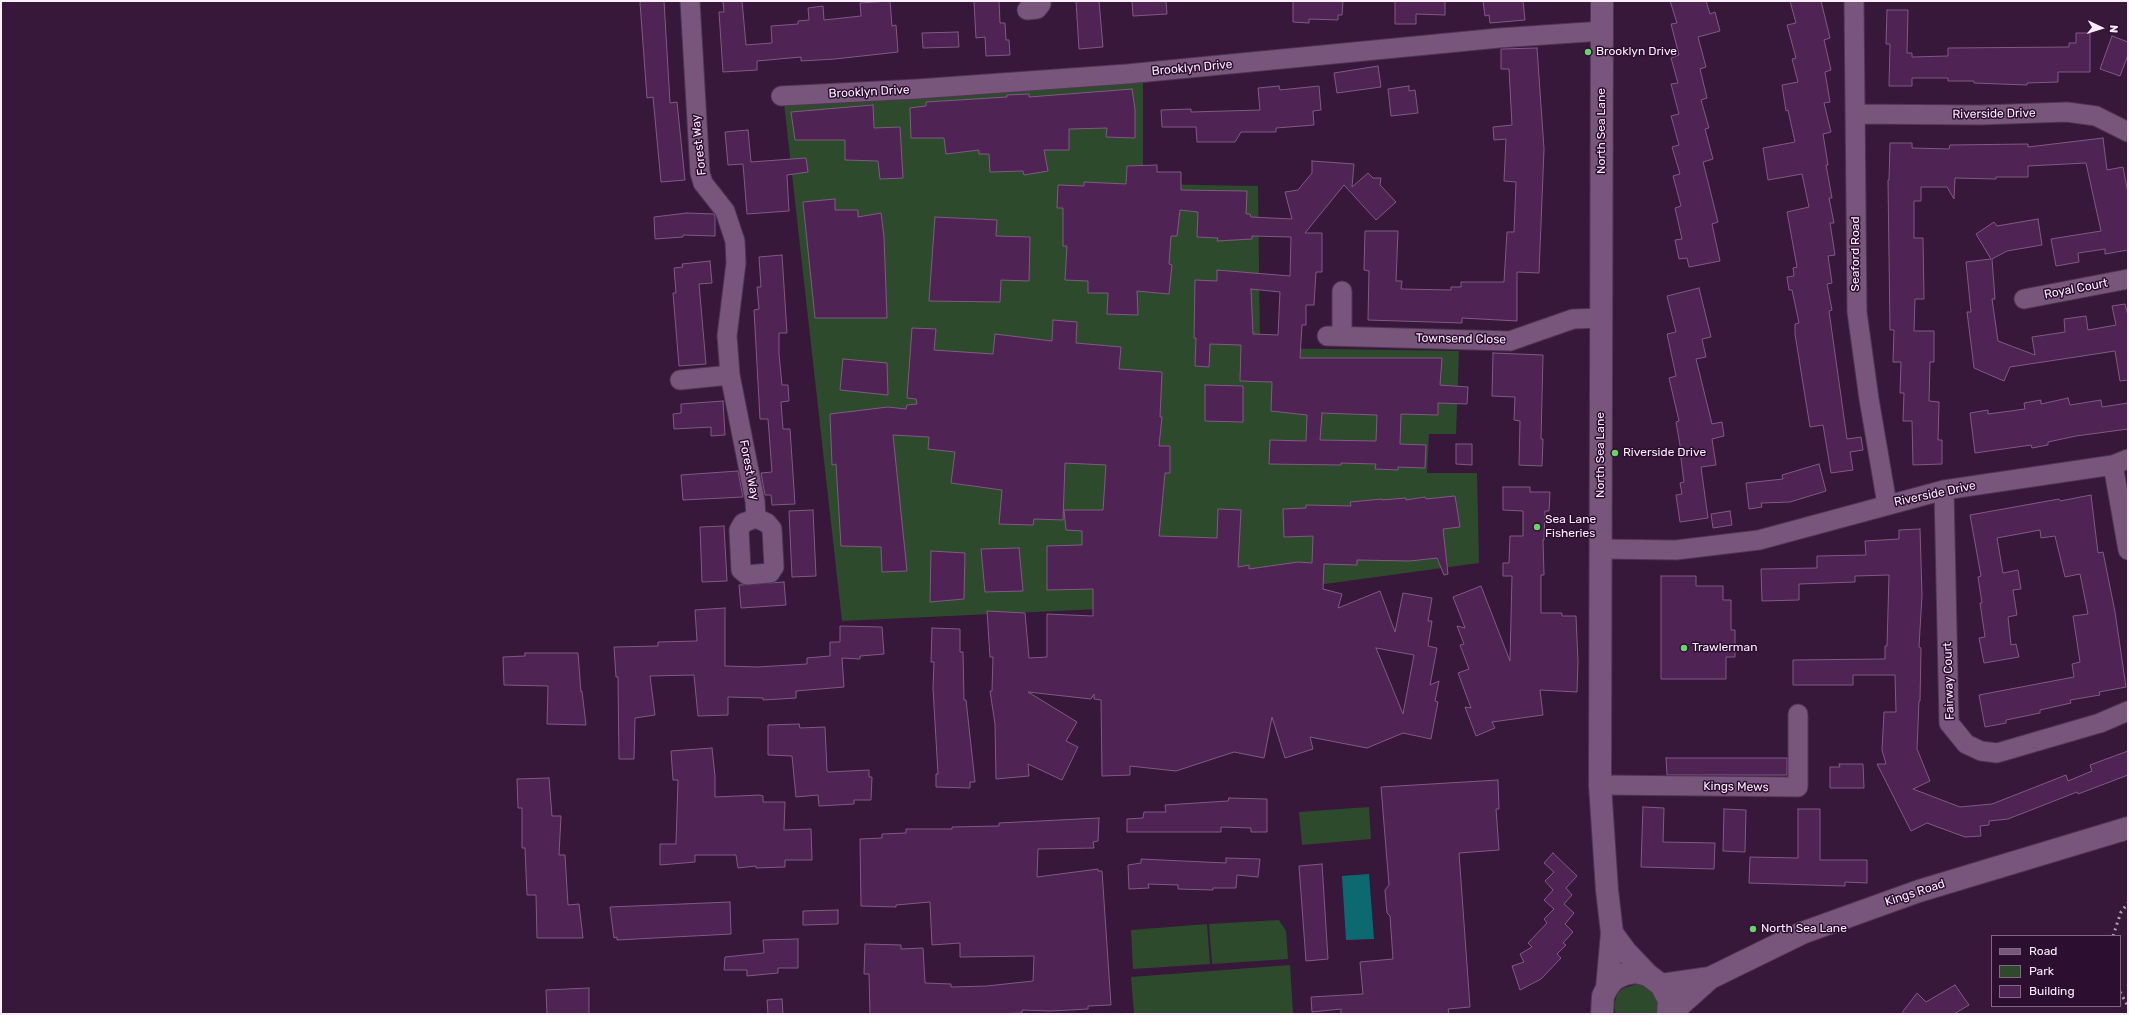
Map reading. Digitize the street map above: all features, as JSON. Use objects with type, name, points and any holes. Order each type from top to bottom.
[{"type":"street","name":"Forest Way","points":[[690,1],[700,173],[704,183],[725,211],[735,241],[736,263],[727,336],[730,375],[755,500],[756,518]]},
{"type":"street","name":"North Sea Lane","points":[[1602,1],[1600,785],[1607,890],[1612,933],[1607,988],[1603,996],[1602,1014]]},
{"type":"street","name":"Seaford Road","points":[[1854,1],[1857,312],[1869,399],[1887,504]]},
{"type":"street","name":"Brooklyn Drive","points":[[781,96],[1128,74],[1499,38],[1603,30]]},
{"type":"street","name":"Riverside Drive","points":[[1855,114],[1980,115],[2067,112],[2096,116],[2128,132]]},
{"type":"street","name":"Royal Court","points":[[2024,299],[2128,279]]},
{"type":"street","name":"Townsend Close","points":[[1342,291],[1334,336],[1510,341],[1573,319],[1601,318]]},
{"type":"street","points":[[680,380],[730,375]]},
{"type":"street","points":[[2120,462],[2128,550]]},
{"type":"street","name":"Riverside Drive","points":[[1600,549],[1676,550],[1759,540],[1887,504],[1944,490],[2120,462]]},
{"type":"street","name":"Fairway Court","points":[[1944,490],[1949,723],[1966,744],[1981,751],[1997,753],[2100,723],[2128,710]]},
{"type":"street","name":"Kings Mews","points":[[1600,785],[1798,787],[1798,714]]},
{"type":"street","name":"Kings Road","points":[[1669,1014],[1710,978],[1802,933],[1919,891],[2128,828]]},
{"type":"street","name":"North Sea Lane","points":[[1612,933],[1626,952],[1654,980]]},
{"type":"street","name":"Kings Road","points":[[1607,988],[1614,979],[1625,974],[1636,972],[1654,980],[1710,978]]},
{"type":"street","points":[[1654,980],[1669,1000],[1669,1014]]},
{"type":"green space","points":[[1143,82],[1143,184],[1258,186],[1260,348],[1459,351],[1456,434],[1429,434],[1427,473],[1477,473],[1479,563],[1163,606],[842,621],[784,103]]},
{"type":"green space","points":[[1369,807],[1371,839],[1302,845],[1299,812]]},
{"type":"green space","points":[[1279,920],[1286,931],[1288,959],[1212,964],[1209,924]]},
{"type":"green space","points":[[1207,924],[1210,964],[1133,969],[1131,930]]},
{"type":"green space","points":[[1290,965],[1293,1014],[1134,1014],[1131,977]]},
{"type":"green space","points":[[1637,984],[1644,985],[1654,992],[1658,1002],[1657,1014],[1616,1014],[1614,1006],[1617,994],[1622,989]]},
{"type":"shaded area","points":[[1369,874],[1374,939],[1346,940],[1342,876]]},
{"type":"building","points":[[641,1],[664,1],[670,103],[677,102],[685,180],[661,182],[653,97],[647,98]]},
{"type":"building","points":[[723,1],[742,1],[746,45],[772,43],[771,26],[798,24],[798,21],[809,20],[808,8],[823,6],[824,20],[861,16],[860,3],[890,1],[892,26],[896,25],[898,52],[835,59],[801,61],[801,57],[757,61],[757,70],[723,72],[719,12],[724,12]]},
{"type":"building","points":[[974,1],[999,1],[1000,23],[1005,23],[1006,40],[1009,40],[1010,55],[986,56],[985,37],[976,38]]},
{"type":"building","points":[[1076,1],[1099,1],[1103,47],[1079,49]]},
{"type":"building","points":[[1132,1],[1166,1],[1167,14],[1133,16]]},
{"type":"building","points":[[1293,1],[1343,1],[1342,15],[1338,15],[1338,20],[1309,19],[1309,23],[1293,22]]},
{"type":"building","points":[[1395,1],[1445,1],[1445,15],[1416,14],[1416,24],[1395,24]]},
{"type":"building","points":[[1483,1],[1523,1],[1525,20],[1490,23],[1489,15],[1485,16]]},
{"type":"building","points":[[1670,1],[1706,1],[1710,14],[1715,12],[1720,31],[1698,37],[1706,67],[1700,69],[1707,98],[1701,100],[1709,128],[1705,129],[1713,159],[1703,162],[1718,222],[1712,224],[1720,261],[1689,267],[1687,258],[1679,259],[1675,240],[1682,239],[1675,208],[1681,206],[1673,176],[1680,174],[1672,147],[1679,145],[1671,116],[1679,114],[1671,84],[1678,83],[1671,58],[1679,55],[1671,24],[1677,23]]},
{"type":"building","points":[[1790,1],[1821,1],[1830,38],[1824,40],[1831,70],[1825,72],[1830,102],[1824,103],[1831,132],[1823,134],[1828,165],[1826,165],[1832,198],[1829,198],[1834,223],[1830,223],[1835,255],[1828,256],[1832,283],[1827,284],[1832,310],[1829,311],[1847,439],[1861,437],[1863,450],[1850,452],[1853,470],[1831,473],[1823,425],[1810,427],[1795,334],[1795,324],[1799,323],[1792,290],[1789,290],[1787,277],[1794,276],[1793,268],[1797,267],[1787,212],[1809,207],[1802,174],[1768,180],[1763,148],[1795,142],[1788,110],[1786,111],[1782,85],[1798,82],[1792,59],[1796,58],[1787,25],[1796,23]]},
{"type":"building","points":[[1887,10],[1908,10],[1907,53],[1912,53],[1912,57],[1948,56],[1948,48],[2069,47],[2069,43],[2076,43],[2076,33],[2090,33],[2090,72],[2058,72],[2058,82],[2027,83],[2027,85],[1974,83],[1974,81],[1948,81],[1948,78],[1912,78],[1912,86],[1889,86],[1890,44],[1886,44]]},
{"type":"building","points":[[958,32],[959,47],[923,48],[922,33]]},
{"type":"building","points":[[2112,36],[2128,42],[2128,55],[2120,76],[2100,69]]},
{"type":"building","points":[[1537,48],[1544,149],[1539,273],[1517,272],[1517,321],[1462,318],[1462,323],[1368,320],[1369,271],[1364,270],[1365,231],[1398,231],[1396,281],[1402,281],[1401,289],[1451,290],[1451,287],[1461,287],[1461,282],[1504,282],[1507,232],[1514,232],[1516,182],[1504,181],[1506,139],[1494,140],[1493,127],[1512,125],[1509,69],[1501,69],[1501,49]]},
{"type":"building","points":[[1378,66],[1381,87],[1337,93],[1334,73]]},
{"type":"building","points":[[1279,86],[1280,90],[1319,86],[1321,110],[1313,111],[1314,125],[1276,128],[1276,132],[1241,132],[1235,142],[1197,142],[1196,127],[1162,127],[1161,110],[1191,109],[1191,112],[1260,110],[1258,88]]},
{"type":"building","points":[[1409,86],[1409,91],[1415,90],[1418,113],[1391,116],[1388,89]]},
{"type":"building","points":[[1132,89],[1135,109],[1135,138],[1106,137],[1107,128],[1069,129],[1069,150],[1044,150],[1048,171],[1024,175],[1023,171],[990,172],[989,154],[979,154],[979,150],[946,154],[944,138],[911,138],[910,108],[926,106],[926,102],[1007,97],[1007,95],[1029,94],[1029,97]]},
{"type":"building","points":[[873,105],[874,128],[900,127],[903,178],[880,179],[878,161],[845,160],[845,140],[795,140],[791,112]]},
{"type":"building","points":[[748,130],[751,162],[806,158],[808,172],[787,175],[789,211],[747,214],[743,164],[728,165],[725,132]]},
{"type":"building","points":[[2103,138],[2107,170],[2123,167],[2128,193],[2128,250],[2105,254],[2105,249],[2078,253],[2079,262],[2056,266],[2051,239],[2101,231],[2086,163],[2028,166],[2028,177],[1996,177],[1996,179],[1955,178],[1954,199],[1947,187],[1921,187],[1921,201],[1914,201],[1914,238],[1923,238],[1924,299],[1915,299],[1914,331],[1934,331],[1934,362],[1930,362],[1929,401],[1939,402],[1938,440],[1942,440],[1942,464],[1913,465],[1912,421],[1903,421],[1904,393],[1900,393],[1901,362],[1893,362],[1894,330],[1890,330],[1888,180],[1890,143],[1912,143],[1912,148],[1949,149],[1950,145],[2028,144],[2028,147]]},
{"type":"building","points":[[1312,161],[1354,164],[1352,187],[1368,173],[1373,178],[1381,178],[1380,185],[1396,202],[1376,220],[1344,185],[1305,233],[1322,233],[1322,272],[1316,272],[1314,305],[1306,305],[1306,325],[1302,325],[1300,358],[1442,358],[1440,385],[1468,387],[1467,404],[1438,403],[1438,415],[1401,414],[1400,444],[1426,445],[1425,468],[1398,467],[1398,470],[1375,469],[1376,464],[1341,463],[1341,465],[1269,464],[1270,440],[1306,441],[1307,415],[1271,411],[1272,382],[1240,381],[1241,345],[1210,344],[1209,367],[1195,366],[1195,280],[1217,281],[1217,270],[1290,276],[1291,237],[1252,236],[1252,239],[1217,241],[1218,238],[1197,237],[1198,212],[1180,210],[1177,236],[1171,236],[1169,264],[1172,265],[1169,294],[1137,291],[1138,315],[1107,314],[1108,293],[1088,293],[1088,281],[1065,280],[1067,246],[1063,246],[1063,208],[1057,208],[1058,185],[1084,186],[1084,182],[1126,184],[1127,166],[1157,165],[1157,172],[1181,172],[1181,190],[1247,191],[1246,214],[1250,214],[1251,217],[1292,219],[1285,192],[1298,190],[1312,173]],"holes":[[[1251,289],[1280,292],[1278,335],[1253,334]],[[1322,413],[1377,415],[1376,441],[1320,440]]]},
{"type":"building","points":[[835,199],[835,210],[858,210],[858,217],[881,213],[884,237],[887,318],[815,318],[803,202]]},
{"type":"building","points":[[687,213],[714,214],[715,236],[683,235],[683,237],[655,239],[654,217]]},
{"type":"building","points":[[935,217],[997,220],[996,236],[1030,237],[1029,281],[1001,280],[1000,302],[929,301]]},
{"type":"building","points":[[2038,219],[2042,245],[2007,251],[1992,259],[1995,299],[1992,299],[1998,341],[2035,355],[2032,337],[2065,332],[2064,319],[2086,316],[2088,330],[2116,325],[2112,306],[2125,304],[2128,316],[2128,380],[2120,381],[2115,351],[2010,367],[2004,381],[1974,368],[1967,312],[1971,312],[1966,262],[1991,259],[1976,234],[1994,222],[1997,226]]},
{"type":"building","points":[[782,255],[787,333],[779,333],[779,354],[782,385],[788,385],[789,401],[781,402],[783,429],[790,429],[795,504],[772,505],[771,495],[765,495],[761,473],[772,472],[768,419],[760,419],[754,310],[759,309],[757,287],[761,287],[759,257]]},
{"type":"building","points":[[710,261],[712,283],[699,284],[706,364],[679,366],[673,293],[676,293],[674,268],[683,267],[682,264]]},
{"type":"building","points":[[1699,288],[1711,337],[1702,339],[1706,357],[1696,359],[1712,424],[1722,422],[1724,436],[1712,439],[1716,465],[1701,467],[1708,518],[1680,522],[1676,495],[1682,494],[1680,483],[1684,482],[1676,422],[1679,421],[1669,378],[1676,376],[1667,334],[1676,332],[1667,296]]},
{"type":"building","points":[[1053,320],[1077,322],[1076,343],[1121,347],[1119,369],[1162,372],[1160,417],[1162,417],[1159,446],[1170,446],[1170,473],[1165,473],[1159,536],[1217,538],[1218,509],[1241,510],[1238,567],[1249,565],[1249,569],[1298,562],[1312,563],[1313,536],[1284,537],[1283,509],[1306,508],[1306,505],[1351,506],[1350,502],[1382,499],[1406,498],[1406,500],[1425,497],[1426,499],[1455,496],[1460,527],[1443,529],[1448,574],[1444,575],[1437,558],[1410,561],[1357,560],[1357,565],[1324,564],[1323,589],[1342,594],[1338,608],[1380,591],[1395,632],[1403,593],[1432,598],[1428,621],[1432,621],[1428,646],[1437,648],[1430,685],[1439,681],[1435,701],[1438,702],[1431,739],[1403,733],[1367,748],[1310,737],[1313,749],[1285,758],[1272,717],[1264,758],[1234,752],[1176,771],[1130,766],[1130,775],[1102,776],[1101,700],[1094,699],[1094,694],[1091,699],[1028,692],[1077,722],[1066,741],[1078,747],[1062,780],[1028,764],[1029,776],[996,779],[995,724],[990,691],[992,691],[993,657],[990,657],[987,611],[1025,613],[1029,658],[1047,657],[1047,614],[1093,616],[1093,589],[1047,590],[1047,546],[1082,545],[1082,531],[1066,530],[1064,510],[1103,510],[1106,465],[1065,463],[1063,520],[1034,519],[1033,525],[999,524],[1002,490],[951,483],[955,452],[928,449],[929,437],[893,435],[907,571],[882,572],[881,547],[841,546],[836,464],[832,465],[830,414],[888,407],[906,409],[907,405],[917,404],[916,399],[907,398],[912,328],[936,329],[934,350],[993,354],[995,334],[1052,341]],"holes":[[[1376,648],[1414,655],[1403,714]]]},
{"type":"building","points":[[1493,353],[1543,355],[1541,439],[1543,439],[1542,466],[1519,465],[1520,421],[1514,420],[1515,397],[1492,396]]},
{"type":"building","points":[[843,359],[887,363],[888,395],[840,390]]},
{"type":"building","points":[[1205,385],[1243,386],[1243,422],[1205,421]]},
{"type":"building","points":[[2068,398],[2070,405],[2101,400],[2102,407],[2128,403],[2128,429],[2076,436],[2048,442],[2048,445],[2032,448],[2031,445],[1975,453],[1970,413],[1988,410],[1988,414],[2025,409],[2024,403],[2041,400],[2041,404]]},
{"type":"building","points":[[723,401],[725,435],[711,436],[711,427],[674,429],[673,414],[681,413],[681,404]]},
{"type":"building","points":[[1456,444],[1472,444],[1472,465],[1456,464]]},
{"type":"building","points":[[1819,464],[1826,491],[1790,502],[1761,503],[1762,507],[1749,509],[1746,483],[1783,479],[1782,475]]},
{"type":"building","points":[[738,471],[743,497],[683,500],[681,475]]},
{"type":"building","points":[[1503,487],[1530,487],[1530,492],[1550,492],[1549,511],[1545,511],[1543,540],[1544,575],[1541,575],[1541,613],[1562,613],[1562,616],[1576,616],[1578,662],[1577,692],[1540,690],[1543,715],[1492,722],[1495,728],[1476,736],[1465,707],[1471,708],[1458,673],[1469,669],[1460,645],[1464,644],[1457,626],[1465,628],[1453,597],[1481,586],[1510,661],[1512,576],[1503,576],[1503,563],[1509,563],[1510,536],[1523,536],[1523,511],[1503,510]]},
{"type":"building","points":[[2091,495],[2098,553],[2103,552],[2115,612],[2126,687],[2099,692],[2100,695],[2070,700],[2071,703],[2040,710],[2040,713],[2006,720],[2006,723],[1985,727],[1979,695],[2074,677],[2072,664],[2080,662],[2073,616],[2088,614],[2080,574],[2065,577],[2055,536],[2041,538],[2040,530],[1997,538],[2003,573],[2018,570],[2021,589],[2013,590],[2017,615],[2008,617],[2011,645],[2016,644],[2019,657],[1984,663],[1979,638],[1985,637],[1978,577],[1981,576],[1970,515],[2059,499],[2060,501]]},
{"type":"building","points":[[813,510],[816,576],[792,577],[789,511]]},
{"type":"building","points":[[1730,511],[1732,525],[1713,528],[1711,514]]},
{"type":"building","points":[[724,526],[727,581],[702,582],[700,527]]},
{"type":"building","points":[[1920,529],[1922,595],[1919,647],[1921,648],[1920,701],[1917,749],[1930,781],[1913,789],[1960,807],[1992,804],[2066,775],[2068,781],[2092,771],[2090,765],[2128,751],[2128,775],[2078,794],[2077,792],[2008,819],[1989,821],[1989,825],[1980,826],[1981,836],[1965,837],[1927,823],[1911,831],[1877,764],[1886,764],[1882,750],[1884,712],[1896,712],[1895,675],[1853,675],[1853,685],[1793,685],[1793,660],[1885,659],[1885,646],[1887,646],[1889,575],[1855,576],[1855,582],[1799,584],[1799,600],[1762,601],[1761,569],[1817,568],[1817,556],[1866,555],[1865,541],[1899,539],[1899,530]]},
{"type":"building","points":[[1019,548],[1023,591],[985,592],[981,549]]},
{"type":"building","points":[[931,551],[965,553],[964,599],[930,602]]},
{"type":"building","points":[[1661,576],[1696,576],[1696,586],[1723,586],[1723,600],[1731,600],[1731,630],[1735,630],[1735,657],[1726,657],[1726,679],[1661,679]]},
{"type":"building","points":[[784,582],[786,605],[741,608],[739,585]]},
{"type":"building","points":[[725,608],[725,666],[758,667],[807,664],[807,658],[830,656],[830,642],[840,642],[840,626],[882,627],[884,654],[860,656],[860,659],[842,658],[844,687],[796,691],[796,698],[763,700],[763,698],[728,697],[728,715],[698,716],[694,675],[650,676],[655,715],[635,718],[634,759],[619,759],[618,677],[616,677],[614,647],[658,646],[658,642],[697,641],[695,610]]},
{"type":"building","points":[[932,628],[960,629],[960,652],[963,652],[964,700],[966,700],[975,782],[970,782],[970,788],[936,787],[936,774],[938,774],[933,688],[934,662],[931,662]]},
{"type":"building","points":[[525,653],[578,653],[581,692],[582,691],[586,725],[547,724],[548,686],[504,685],[503,657],[525,656]]},
{"type":"building","points":[[799,724],[800,728],[825,727],[827,771],[869,770],[869,777],[872,777],[871,800],[854,800],[854,804],[819,806],[818,795],[796,797],[792,756],[768,755],[768,725]]},
{"type":"building","points":[[712,748],[715,776],[715,797],[760,795],[763,796],[763,802],[785,802],[784,830],[811,829],[812,860],[785,860],[785,867],[756,868],[756,866],[738,868],[736,855],[695,855],[695,862],[660,865],[660,844],[676,844],[678,780],[673,780],[671,751]]},
{"type":"building","points":[[1666,758],[1787,758],[1787,775],[1667,775]]},
{"type":"building","points":[[1839,764],[1863,764],[1864,788],[1830,788],[1830,767],[1840,767]]},
{"type":"building","points":[[549,778],[552,816],[561,816],[559,855],[565,855],[568,905],[579,904],[583,938],[537,938],[536,895],[527,895],[525,848],[522,848],[522,808],[518,808],[517,779]]},
{"type":"building","points":[[1498,780],[1499,809],[1496,809],[1499,850],[1459,853],[1470,1007],[1448,1009],[1449,1014],[1341,1014],[1341,1009],[1312,1012],[1311,997],[1363,994],[1360,962],[1393,959],[1390,916],[1387,913],[1385,890],[1389,885],[1381,787]]},
{"type":"building","points":[[1229,798],[1267,799],[1267,832],[1251,832],[1251,828],[1221,827],[1221,832],[1127,832],[1127,819],[1143,818],[1144,812],[1166,812],[1165,805],[1228,801]]},
{"type":"building","points":[[1643,807],[1664,808],[1663,842],[1715,843],[1714,869],[1641,867]]},
{"type":"building","points":[[1724,809],[1746,810],[1745,852],[1723,851]]},
{"type":"building","points":[[1798,809],[1820,809],[1820,860],[1867,860],[1867,883],[1845,882],[1845,886],[1749,883],[1750,857],[1798,858]]},
{"type":"building","points":[[1099,818],[1098,841],[1093,842],[1094,848],[1038,849],[1037,877],[1098,869],[1098,871],[1102,871],[1111,1005],[1088,1006],[1088,1009],[1051,1011],[1022,1010],[1022,1013],[996,1014],[870,1014],[869,974],[864,974],[865,944],[901,945],[901,949],[923,948],[925,983],[951,984],[951,987],[987,986],[1033,981],[1034,956],[960,957],[960,943],[932,945],[930,902],[896,905],[896,907],[861,906],[860,839],[882,838],[882,834],[906,833],[906,829],[952,829],[952,827],[999,826],[999,823]]},
{"type":"building","points":[[1553,853],[1577,876],[1566,888],[1572,895],[1564,904],[1574,913],[1565,924],[1573,932],[1563,943],[1566,945],[1557,954],[1561,958],[1541,979],[1520,990],[1512,966],[1524,962],[1520,954],[1532,947],[1528,943],[1547,923],[1544,919],[1554,909],[1544,900],[1553,890],[1545,881],[1554,872],[1544,863]]},
{"type":"building","points":[[1226,858],[1260,859],[1258,877],[1237,875],[1236,888],[1213,888],[1213,890],[1178,889],[1178,885],[1148,884],[1149,888],[1129,889],[1128,865],[1141,863],[1141,859],[1226,863]]},
{"type":"building","points":[[1322,864],[1328,959],[1306,961],[1299,866]]},
{"type":"building","points":[[730,902],[731,934],[617,940],[617,937],[614,938],[610,907]]},
{"type":"building","points":[[838,910],[838,924],[803,925],[803,911]]},
{"type":"building","points":[[798,939],[798,968],[778,968],[778,973],[747,976],[747,970],[724,970],[725,957],[764,953],[763,940]]},
{"type":"building","points":[[1955,985],[1969,1005],[1954,1014],[1901,1014],[1917,993],[1926,1002]]},
{"type":"building","points":[[589,988],[589,1014],[547,1014],[546,990]]},
{"type":"building","points":[[782,999],[783,1014],[768,1014],[767,1000]]},
{"type":"railway","points":[[2113,935],[2121,912],[2128,903]]},
{"type":"railway","points":[[2121,994],[2128,1006]]},
{"type":"place","name":"Brooklyn Drive","points":[[1588,52]]},
{"type":"place","name":"Riverside Drive","points":[[1615,453]]},
{"type":"place","name":"Sea Lane Fisheries","points":[[1537,527]]},
{"type":"place","name":"Trawlerman","points":[[1684,648]]},
{"type":"place","name":"North Sea Lane","points":[[1753,929]]}]
